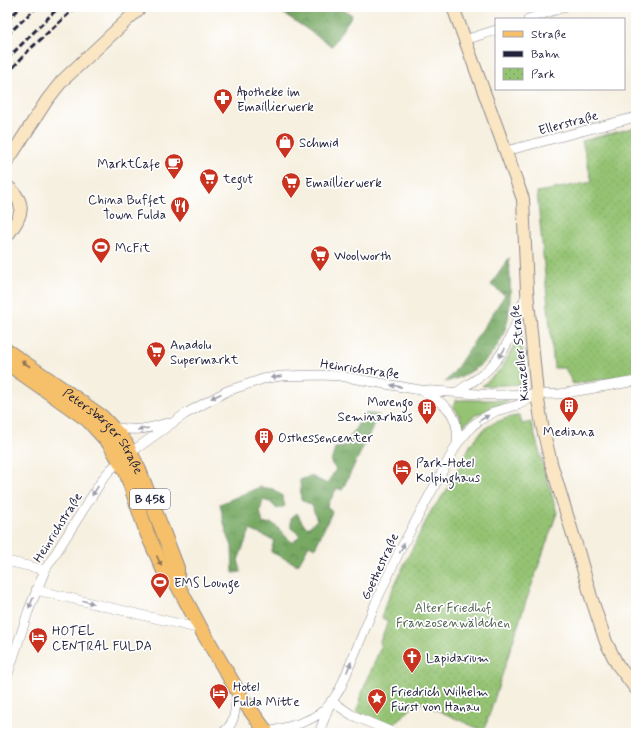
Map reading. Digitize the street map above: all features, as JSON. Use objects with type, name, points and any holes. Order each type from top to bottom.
[{"type":"main road","points":[[7,162],[47,100],[62,81],[141,7]]},
{"type":"main road","name":"Künzeller Straße","points":[[453,7],[523,199],[527,291],[537,394],[542,425],[554,474],[603,634],[614,660],[636,689]]},
{"type":"main road","points":[[7,186],[19,199],[21,211],[19,219],[7,236]]},
{"type":"main road","name":"Petersberger Straße","points":[[7,351],[102,417],[126,444],[126,458]]},
{"type":"main road","name":"Petersberger Straße","points":[[7,363],[88,420],[110,444],[139,470],[177,568],[177,584],[201,629],[237,690],[250,711],[267,733]]},
{"type":"street","points":[[531,18],[564,7]]},
{"type":"street","points":[[465,40],[495,30]]},
{"type":"street","name":"Ellerstraße","points":[[506,151],[636,118]]},
{"type":"street","points":[[456,393],[484,373],[499,358],[511,337],[527,291]]},
{"type":"street","name":"Heinrichstraße","points":[[7,676],[20,633],[45,570],[104,477],[174,421],[197,406],[227,391],[252,382],[281,376],[321,374],[420,390],[493,395],[560,394],[636,381]]},
{"type":"street","points":[[420,390],[435,398],[451,411],[458,435],[457,444]]},
{"type":"street","name":"Goethestraße","points":[[319,733],[332,702],[340,689],[376,602],[399,552],[457,444],[472,426],[480,420],[496,411],[518,405],[537,394]]},
{"type":"street","name":"Heinrichstraße","points":[[112,427],[137,430],[147,429],[174,421]]},
{"type":"street","points":[[7,561],[45,570]]},
{"type":"street","points":[[36,590],[201,629]]},
{"type":"street","points":[[222,733],[229,728],[232,722],[237,690]]},
{"type":"street","points":[[332,702],[352,715],[394,733]]},
{"type":"street","name":"Goethestraße","points":[[267,733],[294,725],[319,714],[332,702]]},
{"type":"green space","points":[[274,7],[340,7],[352,15],[332,46]]},
{"type":"green space","points":[[636,127],[636,374],[573,384],[565,368],[554,368],[537,192],[592,182],[582,141]]},
{"type":"green space","points":[[509,258],[510,305],[507,324],[503,336],[489,357],[479,366],[469,373],[445,382],[454,372],[505,295],[491,285]]},
{"type":"green space","points":[[518,333],[521,333],[525,384],[482,386],[502,368],[514,345]]},
{"type":"green space","points":[[456,400],[507,400],[508,402],[475,415],[462,427],[460,416],[453,406]]},
{"type":"green space","points":[[365,413],[379,415],[342,490],[337,488],[327,506],[332,512],[315,548],[309,545],[298,565],[271,552],[274,540],[250,530],[238,560],[241,572],[233,573],[232,546],[226,531],[220,504],[260,487],[273,489],[282,496],[285,506],[277,509],[270,502],[263,500],[260,511],[263,524],[272,523],[293,543],[300,535],[291,528],[291,518],[297,513],[302,522],[308,528],[317,520],[312,506],[301,499],[300,480],[311,476],[327,484],[336,469],[331,463],[335,448],[344,447]]},
{"type":"green space","name":"Alter Friedhof Franzosenwäldchen","points":[[520,415],[522,424],[531,422],[557,513],[524,607],[484,731],[419,702],[390,727],[356,712],[360,701],[359,700],[381,646],[379,644],[388,621],[382,618],[384,608],[431,511],[446,491],[471,444],[482,431],[491,424]]},
{"type":"railway","points":[[7,20],[21,7]]},
{"type":"railway","points":[[7,35],[37,7]]},
{"type":"railway","points":[[7,59],[59,7]]},
{"type":"railway","points":[[7,74],[29,50],[76,7]]},
{"type":"place","name":"Apotheke im Emaillierwerk","points":[[223,115]]},
{"type":"place","name":"Schmid","points":[[285,159]]},
{"type":"place","name":"MarktCafe","points":[[174,180]]},
{"type":"place","name":"tegut","points":[[209,195]]},
{"type":"place","name":"Emaillierwerk","points":[[291,199]]},
{"type":"place","name":"China Buffet Town Fulda","points":[[180,223]]},
{"type":"place","name":"McFit","points":[[101,264]]},
{"type":"place","name":"Woolworth","points":[[320,272]]},
{"type":"place","name":"Anadolu Supermarkt","points":[[156,368]]},
{"type":"place","name":"Mediana","points":[[569,423]]},
{"type":"place","name":"Movengo Seminarhaus","points":[[427,425]]},
{"type":"place","name":"Osthessencenter","points":[[264,454]]},
{"type":"place","name":"Park-Hotel Kolpinghaus","points":[[402,486]]},
{"type":"place","name":"EMS Lounge","points":[[160,599]]},
{"type":"place","name":"HOTEL CENTRAL FULDA","points":[[38,654]]},
{"type":"place","name":"Lapidarium","points":[[412,674]]},
{"type":"place","name":"Hotel Fulda Mitte","points":[[219,710]]},
{"type":"place","name":"Friedrich Wilhelm Fürst von Hanau","points":[[377,715]]}]
